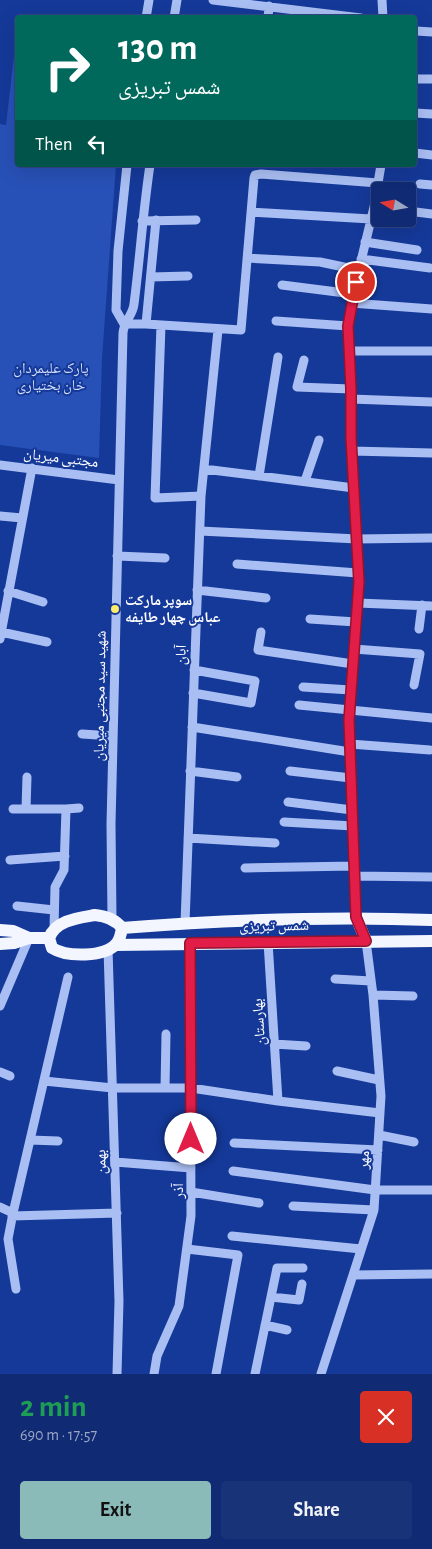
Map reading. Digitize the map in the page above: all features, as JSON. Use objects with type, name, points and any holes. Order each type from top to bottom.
[{"type":"main road","points":[[0,944],[14,943],[52,934],[59,925],[86,917],[104,916],[112,919],[122,928],[120,937],[112,947]]},
{"type":"main road","points":[[356,917],[366,941]]},
{"type":"main road","name":"شمس تبریزی","points":[[122,928],[185,923],[356,917],[432,920]]},
{"type":"main road","points":[[0,930],[13,931],[29,938]]},
{"type":"main road","name":"شمس تبریزی","points":[[52,934],[52,948],[59,952],[84,954],[112,947],[190,943],[432,940]]},
{"type":"street","points":[[146,15],[149,0]]},
{"type":"street","points":[[174,15],[177,0]]},
{"type":"street","points":[[213,0],[254,2],[269,6],[336,15]]},
{"type":"street","points":[[303,11],[305,0]]},
{"type":"street","points":[[382,0],[383,15]]},
{"type":"street","points":[[268,15],[269,6]]},
{"type":"street","points":[[417,31],[432,32]]},
{"type":"street","points":[[417,79],[432,79]]},
{"type":"street","points":[[417,113],[432,114]]},
{"type":"street","points":[[417,153],[432,155]]},
{"type":"street","name":"شهید سید مجتبی میریان","points":[[124,324],[116,310],[118,251],[127,167]]},
{"type":"street","name":"شهید سید مجتبی میریان","points":[[112,919],[111,824],[124,324],[134,307],[142,221],[150,167]]},
{"type":"street","points":[[378,182],[381,167]]},
{"type":"street","points":[[124,324],[241,330],[255,176],[260,174],[371,182]]},
{"type":"street","points":[[420,184],[432,185]]},
{"type":"street","points":[[251,212],[371,218],[352,298],[348,326],[358,573],[358,603],[350,710],[356,917]]},
{"type":"street","points":[[416,212],[432,214]]},
{"type":"street","points":[[146,324],[156,220]]},
{"type":"street","points":[[142,221],[196,220]]},
{"type":"street","points":[[365,242],[417,250]]},
{"type":"street","points":[[247,258],[320,262],[358,270]]},
{"type":"street","points":[[361,259],[430,268]]},
{"type":"street","points":[[150,278],[188,276]]},
{"type":"street","points":[[282,285],[352,298],[432,309]]},
{"type":"street","points":[[276,321],[348,326]]},
{"type":"street","points":[[161,325],[155,498],[201,496]]},
{"type":"street","name":"آبان","points":[[185,923],[201,496],[218,330]]},
{"type":"street","points":[[350,351],[432,351]]},
{"type":"street","points":[[259,476],[278,357]]},
{"type":"street","points":[[304,360],[297,387],[432,402]]},
{"type":"street","points":[[305,481],[319,440]]},
{"type":"street","points":[[352,451],[432,453]]},
{"type":"street","name":"مجتبی میریان","points":[[0,465],[119,480]]},
{"type":"street","points":[[32,468],[8,591],[2,612],[1,635],[47,642]]},
{"type":"street","points":[[204,469],[354,488]]},
{"type":"street","points":[[0,516],[22,518]]},
{"type":"street","points":[[200,531],[357,539],[432,538]]},
{"type":"street","points":[[117,556],[165,558]]},
{"type":"street","points":[[237,564],[358,573]]},
{"type":"street","points":[[197,590],[266,598]]},
{"type":"street","points":[[8,591],[43,602]]},
{"type":"street","points":[[358,603],[432,606]]},
{"type":"street","points":[[419,629],[422,605]]},
{"type":"street","points":[[310,619],[356,622]]},
{"type":"street","points":[[261,632],[258,650],[353,664]]},
{"type":"street","points":[[354,649],[420,654],[414,685]]},
{"type":"street","points":[[193,693],[251,703],[255,680],[194,670]]},
{"type":"street","points":[[303,687],[351,690]]},
{"type":"street","points":[[299,705],[432,718]]},
{"type":"street","points":[[192,727],[350,748],[430,750]]},
{"type":"street","points":[[82,734],[113,736]]},
{"type":"street","points":[[190,771],[237,777]]},
{"type":"street","points":[[290,771],[351,778]]},
{"type":"street","points":[[26,809],[27,778]]},
{"type":"street","points":[[288,802],[352,810]]},
{"type":"street","points":[[13,809],[79,808]]},
{"type":"street","points":[[52,934],[55,887],[64,870],[66,809]]},
{"type":"street","points":[[284,822],[353,826]]},
{"type":"street","points":[[188,838],[275,843]]},
{"type":"street","points":[[10,860],[65,856]]},
{"type":"street","points":[[245,868],[354,866]]},
{"type":"street","points":[[355,876],[432,877]]},
{"type":"street","points":[[17,906],[54,910]]},
{"type":"street","points":[[0,1006],[29,938]]},
{"type":"street","name":"مهر","points":[[320,1374],[374,1210],[380,1113],[373,995],[366,941]]},
{"type":"street","name":"بهارستان","points":[[268,942],[278,1101]]},
{"type":"street","name":"آذر","points":[[154,1374],[157,1356],[179,1306],[192,1216],[190,943]]},
{"type":"street","name":"بهمن","points":[[112,947],[113,1088],[119,1301],[117,1374]]},
{"type":"street","points":[[16,1289],[4,1237],[12,1215],[68,977]]},
{"type":"street","points":[[335,979],[371,981]]},
{"type":"street","points":[[373,995],[413,996]]},
{"type":"street","points":[[165,1088],[166,1034]]},
{"type":"street","points":[[274,1044],[306,1046]]},
{"type":"street","points":[[337,1071],[379,1080]]},
{"type":"street","points":[[0,1072],[10,1076]]},
{"type":"street","points":[[44,1081],[113,1088],[191,1088],[380,1113]]},
{"type":"street","points":[[379,1135],[414,1142]]},
{"type":"street","points":[[174,1141],[191,1139]]},
{"type":"street","points":[[30,1140],[58,1141]]},
{"type":"street","points":[[234,1143],[378,1150]]},
{"type":"street","points":[[115,1162],[191,1168]]},
{"type":"street","points":[[233,1170],[376,1190],[432,1190]]},
{"type":"street","points":[[191,1192],[259,1203]]},
{"type":"street","points":[[293,1206],[374,1210]]},
{"type":"street","points":[[0,1207],[12,1215],[117,1213]]},
{"type":"street","points":[[232,1236],[361,1249]]},
{"type":"street","points":[[187,1249],[238,1255],[216,1374]]},
{"type":"street","points":[[255,1374],[276,1268],[303,1268]]},
{"type":"street","points":[[353,1275],[432,1274]]},
{"type":"street","points":[[271,1297],[299,1300],[302,1284]]},
{"type":"street","points":[[265,1325],[287,1330]]},
{"type":"green space","name":"پارک علیمردان خان بختیاری","points":[[15,47],[15,167],[116,167],[102,358],[99,458],[0,445],[0,124],[6,125]]},
{"type":"place","name":"سوپر مارکت عباس چهار طایفه","points":[[115,609]]},
{"type":"route","points":[[191,1139],[190,943],[366,941],[356,917],[349,720],[359,582],[351,438],[348,326],[356,282]]}]
